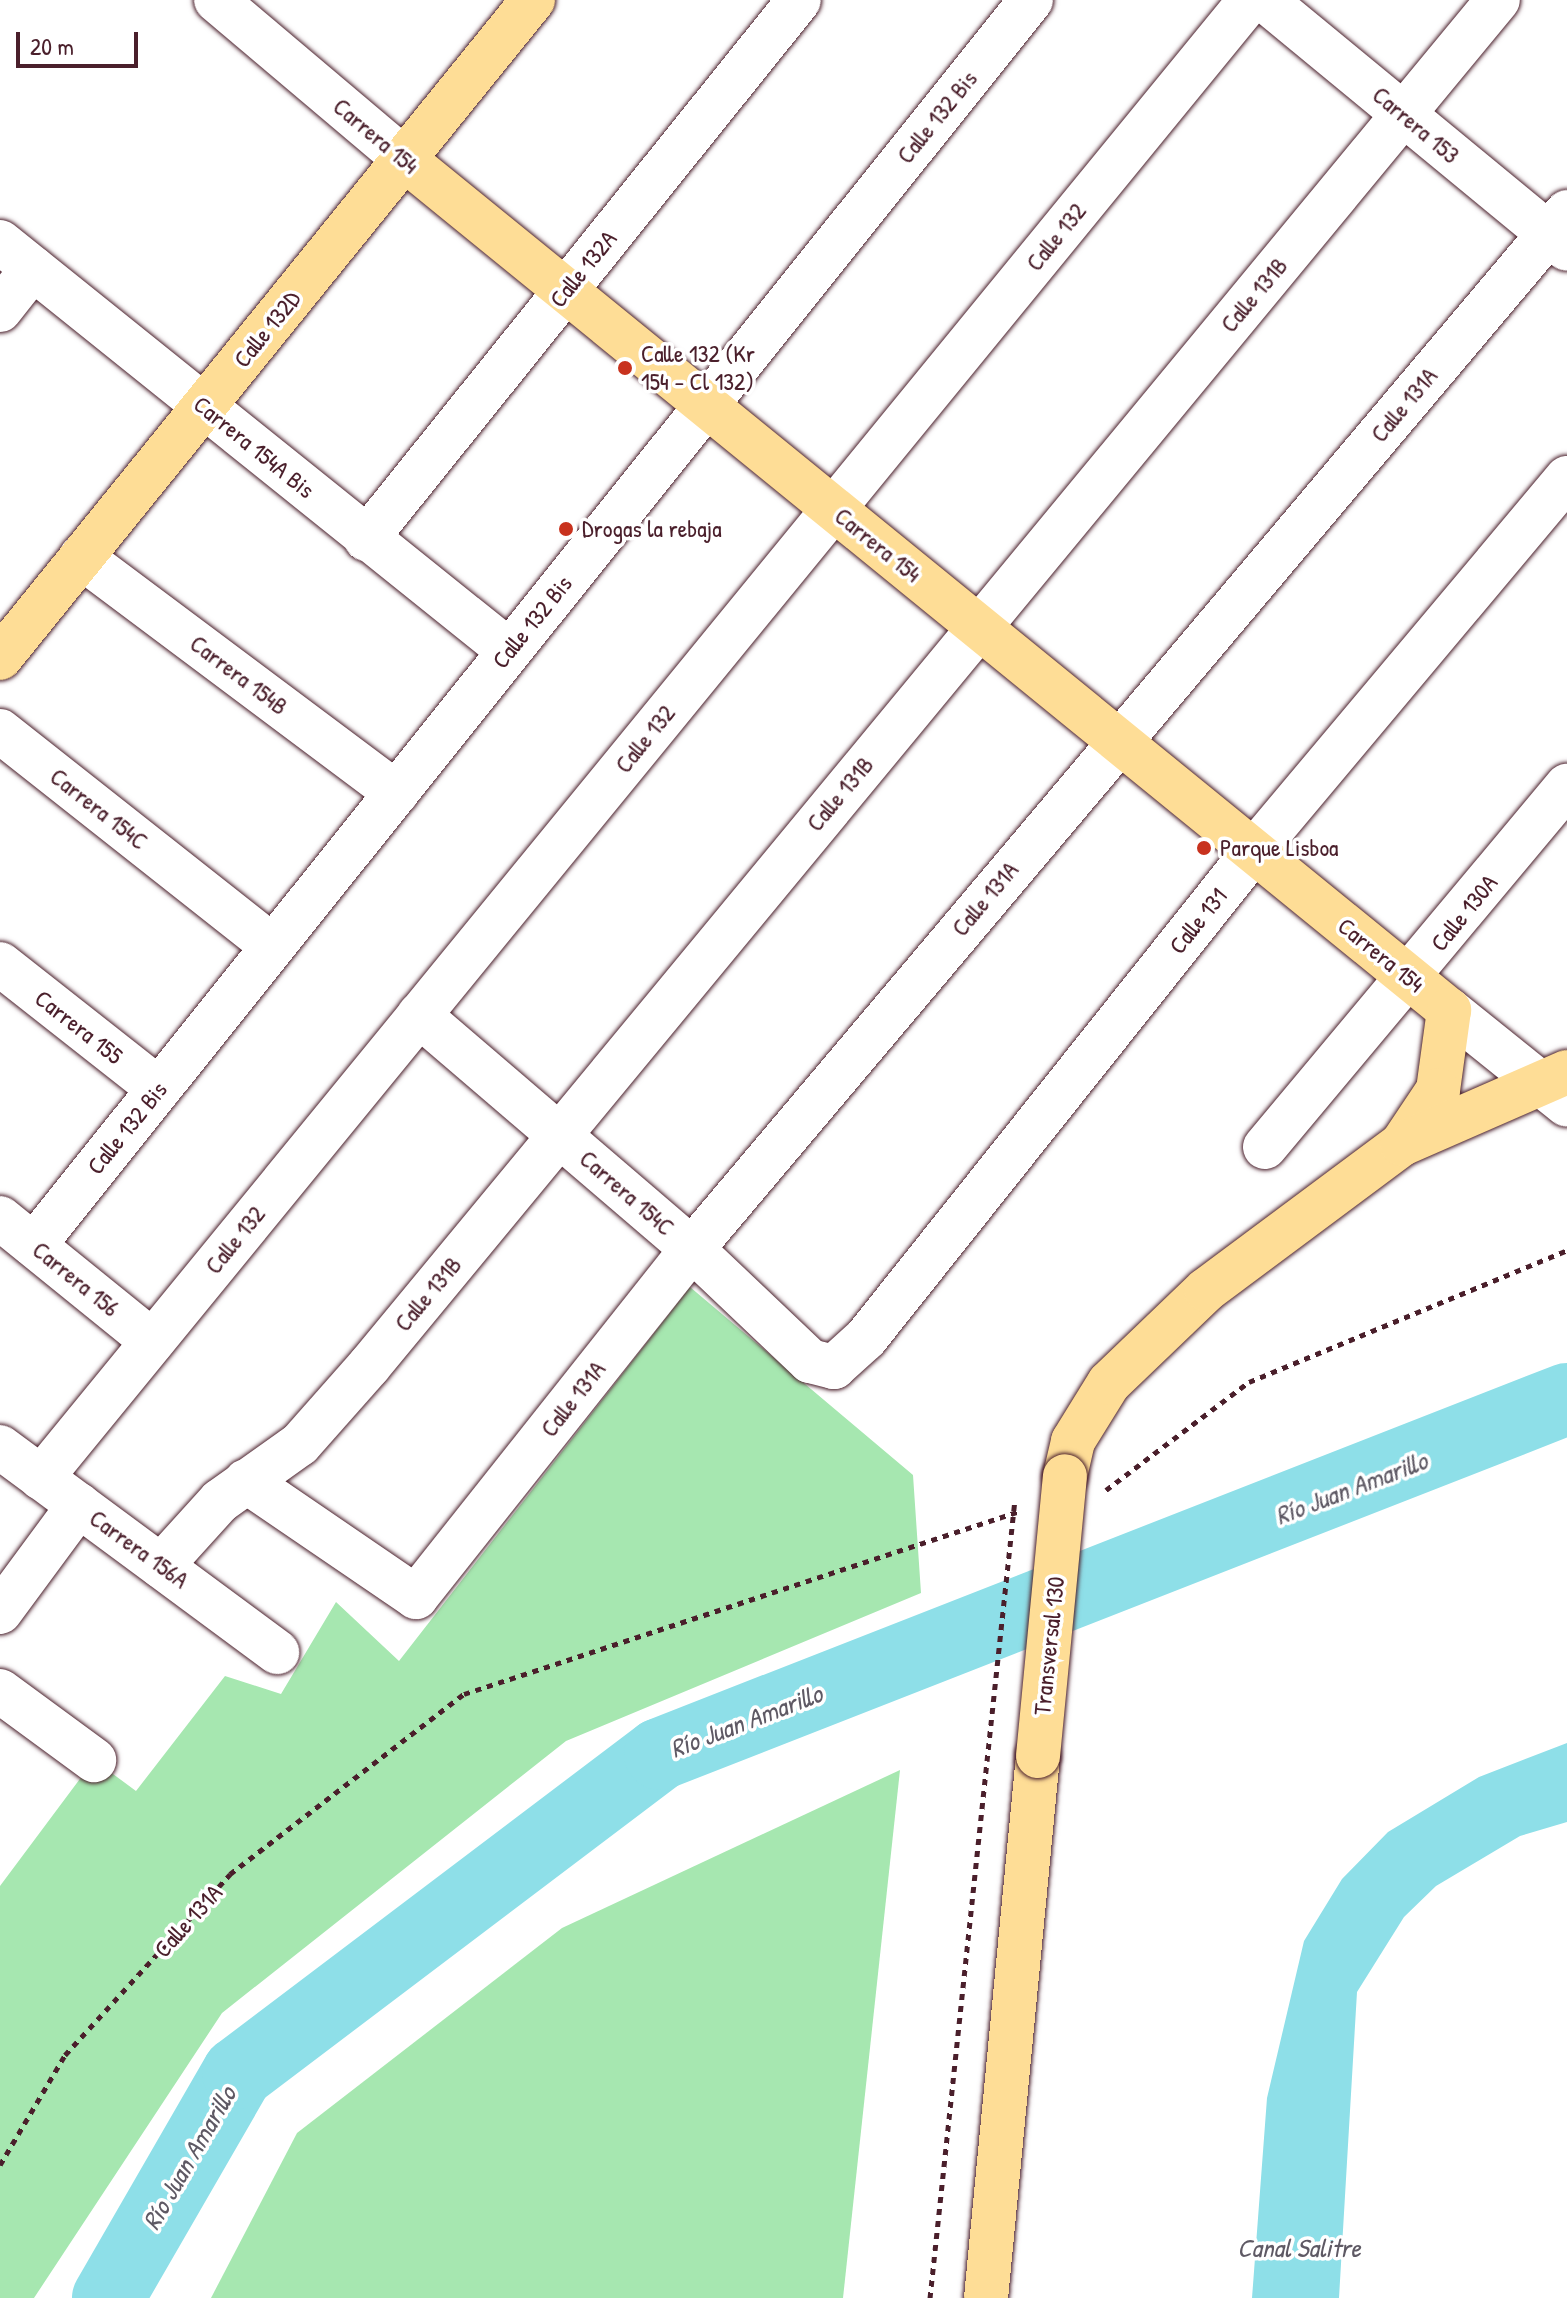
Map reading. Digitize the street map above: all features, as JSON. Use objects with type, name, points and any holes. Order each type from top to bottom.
[{"type":"main road","name":"Calle 132D","points":[[0,658],[533,0]]},
{"type":"main road","name":"Carrera 154","points":[[404,159],[1449,1010]]},
{"type":"main road","name":"Transversal 130","points":[[1402,1144],[1438,1090],[1449,1010]]},
{"type":"main road","name":"Transversal 130","points":[[986,2298],[1065,1476],[1090,1409],[1138,1348],[1402,1144],[1559,1088]]},
{"type":"street","name":"Calle 132A","points":[[366,539],[799,0]]},
{"type":"street","name":"Calle 132 Bis","points":[[34,1245],[1031,0]]},
{"type":"street","name":"Calle 132","points":[[41,1478],[1250,0]]},
{"type":"street","name":"Carrera 153","points":[[1265,0],[1404,114],[1561,232]]},
{"type":"street","name":"Calle 131B","points":[[161,1566],[246,1481],[300,1444],[1498,0]]},
{"type":"street","name":"Carrera 154","points":[[231,5],[404,159]]},
{"type":"street","name":"Calle 131A","points":[[246,1481],[416,1597],[692,1249],[1118,741],[1561,232]]},
{"type":"street","name":"Carrera 154A Bis","points":[[16,255],[509,651]]},
{"type":"street","points":[[0,310],[16,255]]},
{"type":"street","name":"Calle 131","points":[[834,1367],[866,1338],[1254,851],[1567,478]]},
{"type":"street","name":"Carrera 154B","points":[[81,557],[396,793]]},
{"type":"street","name":"Carrera 154C","points":[[0,731],[272,946]]},
{"type":"street","name":"Calle 130A","points":[[1265,1147],[1411,979],[1567,786]]},
{"type":"street","name":"Carrera 155","points":[[0,964],[159,1089]]},
{"type":"street","name":"Carrera 154","points":[[1449,1010],[1559,1088]]},
{"type":"street","name":"Carrera 154C","points":[[419,1015],[692,1249],[810,1361],[834,1367]]},
{"type":"street","name":"Carrera 156","points":[[0,1218],[152,1341]]},
{"type":"street","name":"Carrera 156A","points":[[0,1447],[277,1652]]},
{"type":"street","points":[[0,1612],[79,1505]]},
{"type":"street","points":[[0,1691],[94,1760]]},
{"type":"path","points":[[930,2298],[1015,1500]]},
{"type":"path","name":"Calle 131A","points":[[0,2165],[65,2055],[230,1874],[464,1694]]},
{"type":"green space","points":[[690,1287],[913,1475],[921,1593],[566,1741],[222,2013],[34,2298],[0,2298],[0,1886],[94,1760],[136,1791],[225,1676],[281,1694],[336,1602],[399,1661]]},
{"type":"green space","points":[[900,1770],[843,2298],[211,2298],[297,2133],[562,1928]]},
{"type":"water","name":"Canal Salitre","points":[[1567,1743],[1567,1822],[1520,1836],[1436,1886],[1404,1917],[1357,1992],[1339,2298],[1252,2298],[1267,2098],[1304,1941],[1342,1879],[1388,1832],[1479,1777]]},
{"type":"waterway","name":"Río Juan Amarillo","points":[[108,2298],[238,2073],[660,1754],[1567,1399]]},
{"type":"place","name":"Calle 132 (Kr 154 - Cl 132)","points":[[625,368]]},
{"type":"place","name":"Drogas la rebaja","points":[[566,529]]},
{"type":"place","name":"Parque Lisboa","points":[[1204,848]]}]
